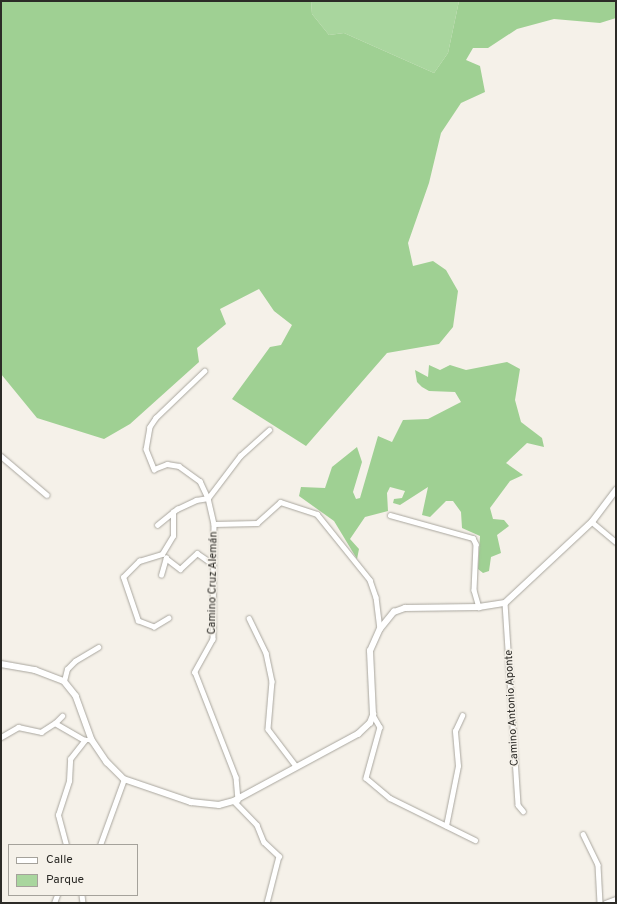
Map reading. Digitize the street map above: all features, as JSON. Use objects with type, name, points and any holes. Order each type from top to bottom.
[{"type":"street","name":"Camino Cruz Alemán","points":[[205,371],[150,427],[146,449],[154,470],[167,464],[179,466],[200,481],[208,498],[214,524],[213,639],[195,672],[236,777],[236,800]]},
{"type":"street","points":[[157,525],[173,512],[196,500],[208,498],[240,456],[269,430]]},
{"type":"street","points":[[1,456],[47,495]]},
{"type":"street","points":[[475,840],[390,798],[366,778],[380,727],[373,714],[370,651],[380,629],[394,612],[406,608],[479,607],[505,603],[592,522],[616,490]]},
{"type":"street","points":[[214,524],[257,523],[280,502],[317,514],[370,580],[376,597],[380,629]]},
{"type":"street","points":[[170,618],[154,627],[138,621],[123,577],[139,561],[162,554],[173,536],[173,512]]},
{"type":"street","points":[[390,515],[473,538],[476,544],[474,590],[479,607]]},
{"type":"street","points":[[592,522],[616,542]]},
{"type":"street","points":[[161,575],[166,558],[180,569],[197,553],[213,564]]},
{"type":"street","name":"Camino Antonio Aponte","points":[[505,603],[518,805],[523,811]]},
{"type":"street","points":[[249,618],[266,653],[272,681],[268,729],[296,766]]},
{"type":"street","points":[[64,681],[67,669],[75,661],[98,647]]},
{"type":"street","points":[[1,664],[35,670],[64,681],[76,696],[92,740],[107,762],[124,779],[191,802],[219,804],[236,800],[296,766],[358,734],[373,714]]},
{"type":"street","points":[[1,737],[18,727],[41,732],[55,723],[62,716]]},
{"type":"street","points":[[446,826],[458,766],[455,730],[462,716]]},
{"type":"street","points":[[55,723],[84,740],[92,740]]},
{"type":"street","points":[[66,844],[58,815],[69,781],[70,759],[84,740]]},
{"type":"street","points":[[100,844],[124,779]]},
{"type":"street","points":[[236,800],[257,825],[264,842],[279,856],[267,903]]},
{"type":"street","points":[[583,834],[598,865],[600,903]]},
{"type":"street","points":[[605,903],[616,899]]},
{"type":"green space","points":[[1,1],[311,1],[312,14],[329,35],[344,33],[434,73],[448,53],[459,1],[616,1],[616,18],[600,23],[554,19],[517,29],[488,48],[473,48],[466,60],[480,66],[485,92],[461,103],[441,133],[429,183],[408,243],[413,266],[433,261],[446,270],[458,291],[453,327],[439,344],[387,353],[306,446],[232,399],[270,347],[281,345],[292,325],[274,311],[259,289],[220,309],[226,324],[197,348],[199,362],[130,424],[104,439],[37,418],[1,374]]},
{"type":"green space","points":[[311,1],[459,1],[448,53],[434,73],[344,33],[329,35],[312,14]]},
{"type":"green space","points":[[507,362],[520,369],[515,400],[521,422],[542,438],[544,447],[527,443],[506,463],[523,475],[510,481],[490,508],[493,519],[504,520],[509,526],[497,535],[501,553],[491,557],[489,571],[483,573],[478,569],[480,536],[462,528],[461,512],[453,501],[446,501],[430,517],[422,515],[428,487],[400,505],[393,503],[394,499],[402,498],[405,491],[390,487],[387,493],[388,511],[365,517],[350,539],[359,549],[357,559],[334,521],[299,496],[301,487],[325,488],[332,467],[357,447],[362,462],[353,492],[356,499],[360,498],[378,436],[392,442],[403,420],[428,419],[461,402],[455,392],[429,391],[422,387],[417,382],[415,370],[428,377],[429,365],[440,370],[450,365],[466,370]]}]
